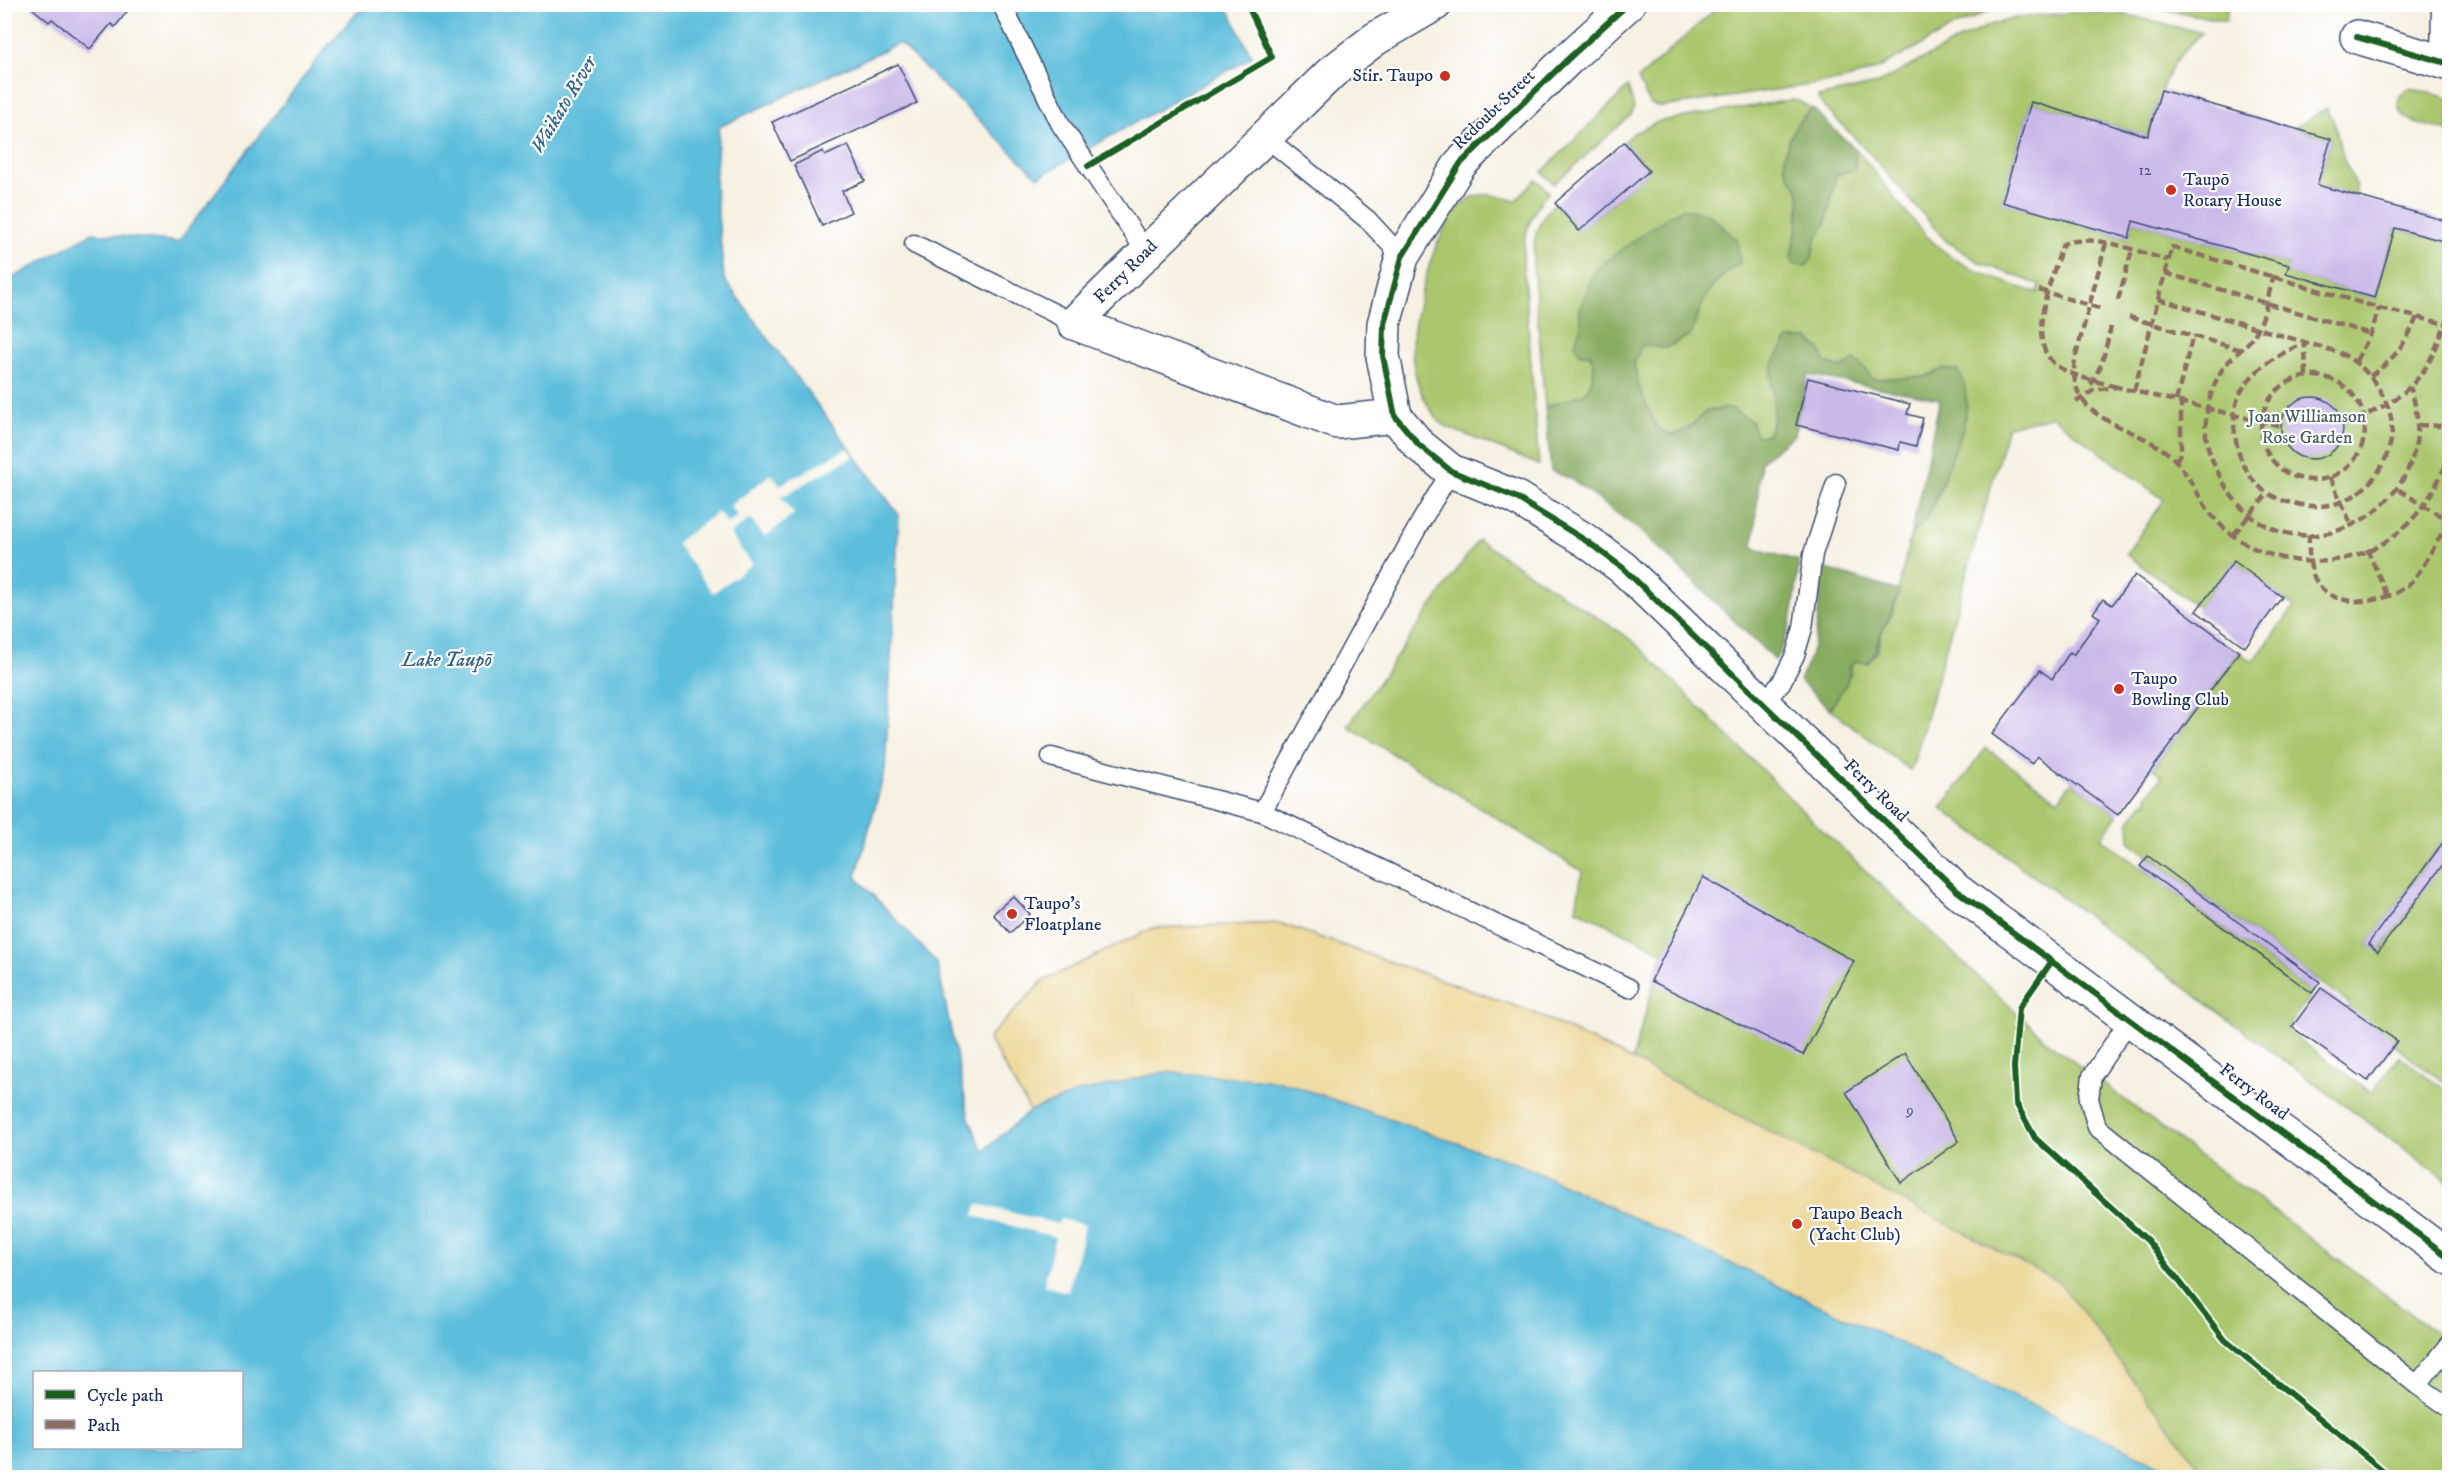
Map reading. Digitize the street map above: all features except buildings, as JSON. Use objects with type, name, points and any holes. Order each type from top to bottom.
[{"type":"street","name":"Ferry Road","points":[[1395,417],[1338,422],[1074,323],[1332,72],[1375,39],[1435,4]]},
{"type":"street","name":"Redoubt Street","points":[[1393,291],[1402,256],[1460,164],[1628,4]]},
{"type":"street","points":[[2357,37],[2445,63]]},
{"type":"street","name":"Ferry Road","points":[[1393,291],[1384,324],[1383,356],[1395,417],[1419,445],[1451,471],[1515,497],[1588,542],[1623,568],[1956,890],[2450,1258]]},
{"type":"lane","points":[[2441,4],[2445,63]]},
{"type":"lane","points":[[1003,7],[1061,125],[1146,252]]},
{"type":"lane","points":[[1264,136],[1368,220],[1402,256]]},
{"type":"lane","points":[[914,244],[1074,323]]},
{"type":"lane","points":[[1262,812],[1420,523],[1451,471]]},
{"type":"lane","points":[[1762,704],[1781,683],[1796,655],[1803,628],[1813,554],[1836,483]]},
{"type":"lane","points":[[1051,757],[1262,812],[1629,988]]},
{"type":"lane","points":[[2130,1019],[2092,1076],[2089,1099],[2097,1127],[2416,1385],[2450,1408]]},
{"type":"lane","points":[[2416,1385],[2450,1344]]},
{"type":"green space","points":[[1720,5],[2016,5],[1992,10],[1957,25],[1883,66],[1843,80],[1662,107],[1650,104],[1638,79]]},
{"type":"green space","points":[[2143,5],[2228,5],[2226,21]]},
{"type":"green space","name":"Joan Williamson Rose Garden","points":[[2077,12],[2123,14],[2202,33],[2172,68],[2161,92],[2148,136],[2031,102],[2002,202],[2128,238],[2133,221],[2289,265],[2287,273],[2375,298],[2395,228],[2449,243],[2449,833],[2368,944],[2379,952],[2449,855],[2449,1085],[2394,1045],[2396,1042],[2348,1008],[2350,1004],[2130,842],[2129,822],[2144,802],[2147,803],[2149,800],[2146,798],[2162,776],[2153,769],[2239,652],[2253,662],[2294,607],[2234,561],[2199,608],[2126,554],[2164,500],[2053,417],[2008,426],[1910,770],[1830,709],[1851,673],[1851,664],[1856,661],[1867,663],[1877,652],[1881,634],[1894,609],[1911,534],[1918,529],[1936,501],[1946,473],[1943,369],[1924,377],[1871,379],[1867,371],[1848,365],[1840,368],[1825,362],[1820,350],[1774,363],[1772,381],[1774,407],[1768,435],[1757,436],[1707,411],[1687,429],[1672,436],[1657,428],[1639,388],[1634,363],[1642,345],[1665,348],[1691,335],[1703,303],[1713,286],[1729,270],[1740,263],[1737,240],[1709,214],[1595,270],[1580,308],[1581,326],[1575,344],[1580,354],[1589,354],[1592,359],[1594,369],[1590,383],[1586,393],[1545,407],[1533,262],[1537,230],[1544,216],[1555,203],[1579,231],[1649,171],[1624,142],[1634,133],[1660,121],[1791,100],[1798,101],[1813,109],[1801,119],[1796,127],[1785,154],[1786,170],[1797,187],[1800,201],[1791,259],[1812,259],[1815,240],[1826,224],[1836,175],[1855,169],[1856,150],[1918,227],[1941,249],[1975,270],[2038,293],[2040,285],[1981,263],[1946,241],[1866,149],[1823,106],[1818,97],[1877,84],[1990,25],[2015,18]]},
{"type":"green space","points":[[1628,87],[1634,108],[1631,115],[1554,184],[1542,172]]},
{"type":"green space","points":[[2409,88],[2449,98],[2449,131],[2418,123],[2403,116],[2398,103],[2402,94]]},
{"type":"green space","points":[[2327,108],[2334,122],[2344,160],[2357,187],[2354,195],[2317,185],[2331,139],[2294,128]]},
{"type":"green space","points":[[1813,109],[1856,150],[1855,169],[1836,175],[1826,224],[1815,240],[1812,259],[1806,266],[1795,265],[1791,259],[1800,201],[1798,190],[1786,170],[1785,154],[1796,127],[1801,119]]},
{"type":"green space","points":[[1536,179],[1549,192],[1537,207],[1529,224],[1523,262],[1539,465],[1442,424],[1429,408],[1420,389],[1414,368],[1412,348],[1417,312],[1429,266],[1448,223],[1459,208],[1471,198],[1482,195],[1498,196],[1515,201]]},
{"type":"green space","points":[[1682,208],[1709,214],[1737,240],[1740,263],[1729,270],[1713,286],[1691,335],[1665,348],[1642,345],[1634,363],[1639,388],[1657,428],[1672,436],[1687,429],[1707,411],[1731,408],[1751,421],[1757,436],[1768,435],[1774,413],[1772,368],[1789,339],[1809,339],[1820,350],[1825,362],[1840,368],[1855,360],[1872,379],[1924,377],[1943,369],[1958,371],[1964,383],[1967,406],[1962,432],[1927,519],[1911,534],[1940,399],[1808,375],[1794,435],[1761,461],[1753,548],[1799,561],[1790,625],[1775,660],[1642,532],[1571,479],[1551,471],[1545,407],[1586,393],[1593,374],[1594,364],[1590,354],[1580,354],[1575,344],[1581,326],[1580,308],[1595,270],[1645,232]]},
{"type":"green space","points":[[1478,540],[1632,640],[1818,826],[2050,1044],[2449,1342],[2449,1477],[2207,1477],[2059,1282],[1632,1060],[1663,952],[1576,909],[1582,871],[1348,726]]},
{"type":"green space","points":[[1820,567],[1899,591],[1873,655],[1867,663],[1856,661],[1851,664],[1847,683],[1830,709],[1799,680],[1815,640]]},
{"type":"green space","points":[[1986,748],[2058,800],[2072,782],[2118,815],[2101,838],[2312,993],[2286,1030],[2372,1093],[2399,1056],[2449,1092],[2449,1182],[1941,808]]},
{"type":"sand","name":"Taupo Beach (Yacht Club)","points":[[1279,923],[1530,1011],[1632,1060],[2059,1282],[2207,1477],[2185,1477],[1523,1166],[1280,1081],[1164,1072],[1080,1092],[1030,1111],[988,1038],[1043,981],[1153,928]]},
{"type":"water","name":"Lake Taupō","points":[[364,5],[1226,5],[1252,57],[1038,177],[899,43],[719,127],[715,184],[724,279],[899,515],[885,770],[856,877],[937,963],[969,1118],[983,1151],[1030,1111],[1080,1092],[1164,1072],[1280,1081],[1523,1166],[2185,1477],[5,1477],[4,283],[92,233],[178,242],[326,48]]},
{"type":"pier","points":[[848,448],[854,456],[781,497],[794,514],[765,537],[750,519],[730,534],[752,564],[713,593],[676,543],[718,512],[728,524],[738,516],[730,506],[771,474],[780,485]]},
{"type":"pier","points":[[977,1204],[1058,1224],[1060,1219],[1085,1225],[1068,1292],[1044,1286],[1055,1237],[974,1216]]},
{"type":"marked path","points":[[2117,387],[2083,378],[2064,370],[2051,361],[2044,348],[2041,333],[2042,316],[2050,282],[2063,244],[2088,240],[2116,244],[2168,260]]},
{"type":"marked path","points":[[2106,243],[2075,359],[2075,381],[2081,398],[2093,411],[2108,421],[2143,438],[2175,460],[2210,513],[2234,536],[2254,548],[2298,561],[2345,558],[2367,551],[2399,532],[2418,513],[2432,492],[2450,456]]},
{"type":"marked path","points":[[2134,391],[2172,247],[2379,308],[2450,325]]},
{"type":"marked path","points":[[2118,300],[2132,250]]},
{"type":"marked path","points":[[2165,273],[2371,334]]},
{"type":"marked path","points":[[2274,275],[2265,312],[2259,326],[2250,340],[2219,374],[2212,390],[2207,414],[2206,437],[2212,460],[2223,482],[2251,516],[2285,533],[2321,534],[2356,523],[2387,501],[2408,469],[2417,431],[2410,387]]},
{"type":"marked path","points":[[2039,290],[2102,309]]},
{"type":"marked path","points":[[2158,299],[2338,352],[2360,366],[2371,378],[2385,400],[2390,415],[2392,430],[2390,446],[2376,475],[2353,496],[2338,503],[2318,506],[2302,505],[2269,494],[2249,474],[2238,449],[2234,418],[2236,404],[2248,381],[2269,362],[2305,343],[2306,377]]},
{"type":"marked path","points":[[2356,361],[2371,334],[2379,308]]},
{"type":"marked path","points":[[2344,425],[2383,407],[2414,383],[2431,358],[2450,316]]},
{"type":"marked path","points":[[2129,317],[2241,350]]},
{"type":"marked path","points":[[2370,376],[2386,364],[2398,350],[2417,317]]},
{"type":"marked path","points":[[2091,385],[2102,363],[2111,327]]},
{"type":"marked path","points":[[2176,401],[2193,335]]},
{"type":"marked path","points":[[2313,376],[2333,380],[2350,391],[2361,408],[2365,428],[2361,448],[2350,465],[2333,476],[2313,480],[2293,476],[2276,465],[2265,448],[2261,428],[2265,408],[2276,391],[2293,380],[2313,376]]},
{"type":"marked path","points":[[2076,402],[2094,390],[2117,387],[2281,426]]},
{"type":"marked path","points":[[2176,461],[2181,452],[2181,401]]},
{"type":"marked path","points":[[2418,425],[2450,429]]},
{"type":"marked path","points":[[2330,477],[2352,526]]},
{"type":"marked path","points":[[2399,490],[2449,521]]},
{"type":"marked path","points":[[2234,534],[2267,494]]},
{"type":"marked path","points":[[2309,534],[2311,568],[2315,579],[2323,589],[2333,596],[2346,600],[2375,600],[2401,590],[2410,583],[2426,562],[2450,520]]},
{"type":"marked path","points":[[2367,549],[2388,597]]},
{"type":"cycle path","points":[[1088,166],[1272,57],[1247,4]]},
{"type":"cycle path","points":[[1628,4],[1460,164],[1402,257],[1384,324],[1383,356],[1395,416],[1419,445],[1451,471],[1515,497],[1588,542],[1623,568],[1956,890],[2450,1258]]},
{"type":"cycle path","points":[[2357,37],[2450,64]]},
{"type":"cycle path","points":[[2052,961],[2019,1008],[2014,1067],[2016,1103],[2035,1138],[2148,1241],[2225,1340],[2392,1478]]},
{"type":"place","name":"Stir. Taupo","points":[[1445,76]]},
{"type":"place","name":"Taupō Rotary House","points":[[2171,190]]},
{"type":"place","name":"Taupo Bowling Club","points":[[2119,689]]},
{"type":"place","name":"Taupo's Floatplane","points":[[1012,914]]},
{"type":"place","name":"Taupo Beach (Yacht Club)","points":[[1797,1224]]},
{"type":"water label","name":"Waikato River","points":[[564,105]]}]
